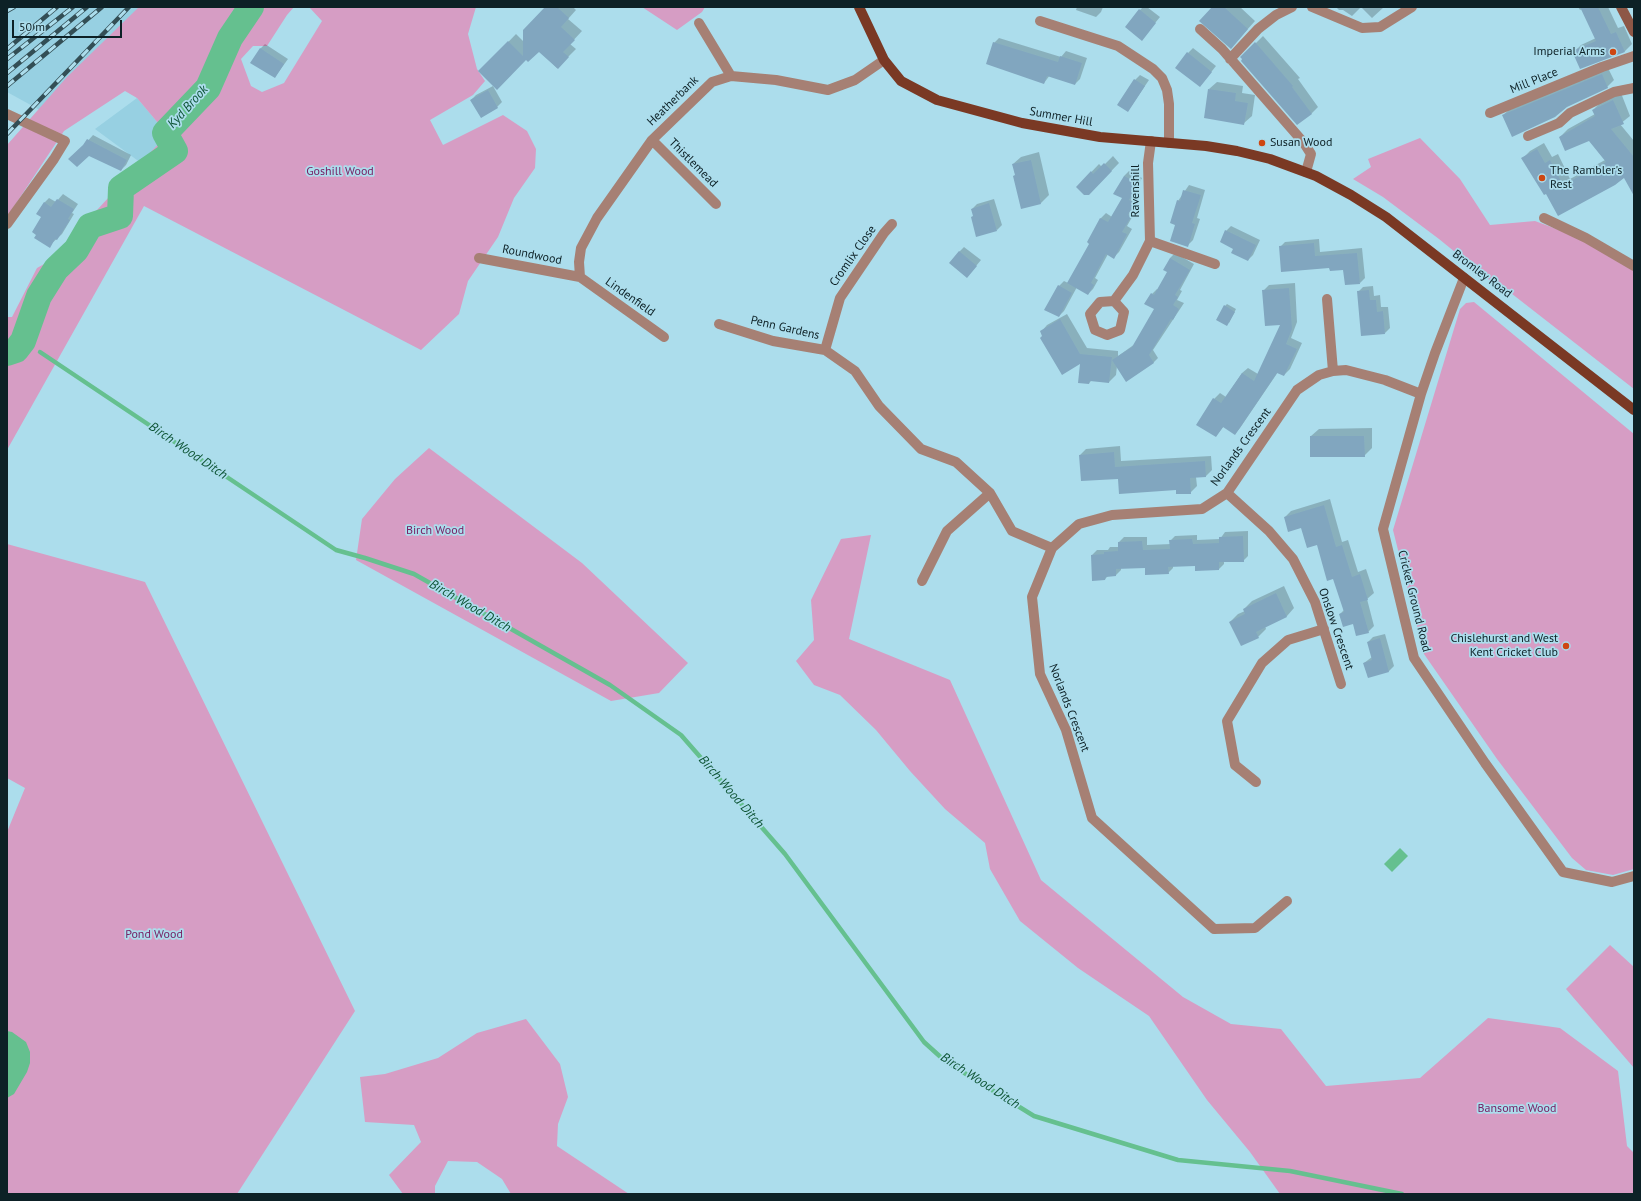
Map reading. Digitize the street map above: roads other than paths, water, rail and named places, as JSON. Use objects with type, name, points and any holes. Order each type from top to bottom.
[{"type":"main road","name":"Summer Hill","points":[[859,7],[884,60],[901,81],[937,100],[1022,123],[1100,137],[1206,146],[1237,151],[1270,159],[1306,172]]},
{"type":"main road","points":[[1621,7],[1634,32]]},
{"type":"main road","name":"Bromley Road","points":[[1306,172],[1351,195],[1386,217],[1509,311],[1634,410]]},
{"type":"street","points":[[1230,59],[1258,29],[1276,15],[1292,7]]},
{"type":"street","points":[[1312,7],[1362,28],[1380,27],[1412,7]]},
{"type":"street","points":[[1040,20],[1118,46],[1153,69],[1162,78],[1167,90],[1169,104],[1169,143]]},
{"type":"street","points":[[699,23],[731,76]]},
{"type":"street","points":[[1200,29],[1230,59],[1304,143],[1311,154],[1306,172]]},
{"type":"street","name":"Mill Place","points":[[1490,113],[1602,67],[1634,56]]},
{"type":"street","name":"Heatherbank","points":[[580,277],[579,262],[582,248],[597,218],[652,140],[712,82],[731,76],[776,80],[828,90],[855,80],[884,60]]},
{"type":"street","points":[[1528,136],[1559,123],[1570,113],[1614,92],[1634,88]]},
{"type":"street","points":[[7,114],[65,142],[7,224]]},
{"type":"street","name":"Thistlemead","points":[[652,140],[716,204]]},
{"type":"street","name":"Ravenshill","points":[[1114,301],[1133,275],[1150,241],[1148,163],[1151,141]]},
{"type":"street","points":[[1544,218],[1586,238],[1634,266]]},
{"type":"street","name":"Cromlix Close","points":[[825,350],[840,298],[884,233],[892,224]]},
{"type":"street","points":[[1150,241],[1215,264]]},
{"type":"street","name":"Roundwood","points":[[479,258],[580,277]]},
{"type":"street","name":"Lindenfield","points":[[580,277],[664,337]]},
{"type":"street","name":"Cricket Ground Road","points":[[1464,278],[1421,394],[1382,529],[1414,658],[1485,763],[1563,872],[1612,882],[1634,876]]},
{"type":"street","points":[[1327,299],[1333,371]]},
{"type":"street","name":"Penn Gardens","points":[[719,324],[772,341],[825,350],[855,371],[879,406],[921,450],[956,462],[990,493],[1012,531],[1052,548]]},
{"type":"street","name":"Norlands Crescent","points":[[1287,901],[1255,928],[1214,929],[1092,818],[1066,730],[1040,674],[1032,597],[1052,548],[1079,524],[1112,515],[1202,509],[1227,493],[1297,390],[1319,375],[1333,371],[1346,370],[1385,380],[1421,394]]},
{"type":"street","points":[[922,582],[947,531],[990,493]]},
{"type":"street","name":"Onslow Crescent","points":[[1227,493],[1269,531],[1293,559],[1315,602],[1341,684]]},
{"type":"street","points":[[1256,782],[1235,765],[1227,721],[1262,663],[1288,640],[1324,629]]},
{"type":"waterway","name":"Kyd Brook","points":[[7,353],[16,350],[23,341],[39,296],[56,269],[76,250],[90,226],[120,216],[121,188],[175,151],[165,133],[208,88],[230,38],[251,7]]},
{"type":"waterway","name":"Kyd Brook","points":[[23,341],[27,344]]},
{"type":"waterway","name":"Birch Wood Ditch","points":[[40,352],[336,550],[414,574],[610,685],[681,735],[785,854],[924,1042],[945,1061],[1034,1116],[1178,1160],[1290,1171],[1402,1194]]},
{"type":"railway","points":[[7,11],[14,7]]},
{"type":"railway","points":[[7,49],[57,7]]},
{"type":"railway","points":[[7,59],[73,7]]},
{"type":"railway","points":[[7,73],[87,7]]},
{"type":"railway","points":[[7,86],[102,7]]},
{"type":"railway","points":[[7,134],[129,7]]},
{"type":"place","name":"Imperial Arms","points":[[1613,52]]},
{"type":"place","name":"Susan Wood","points":[[1262,143]]},
{"type":"place","name":"The Rambler's Rest","points":[[1542,178]]},
{"type":"place","name":"Chislehurst and West Kent Cricket Club","points":[[1566,646]]},
{"type":"park label","name":"Goshill Wood","points":[[340,172]]},
{"type":"park label","name":"Birch Wood","points":[[435,531]]},
{"type":"park label","name":"Pond Wood","points":[[154,935]]},
{"type":"park label","name":"Bansome Wood","points":[[1517,1109]]}]
